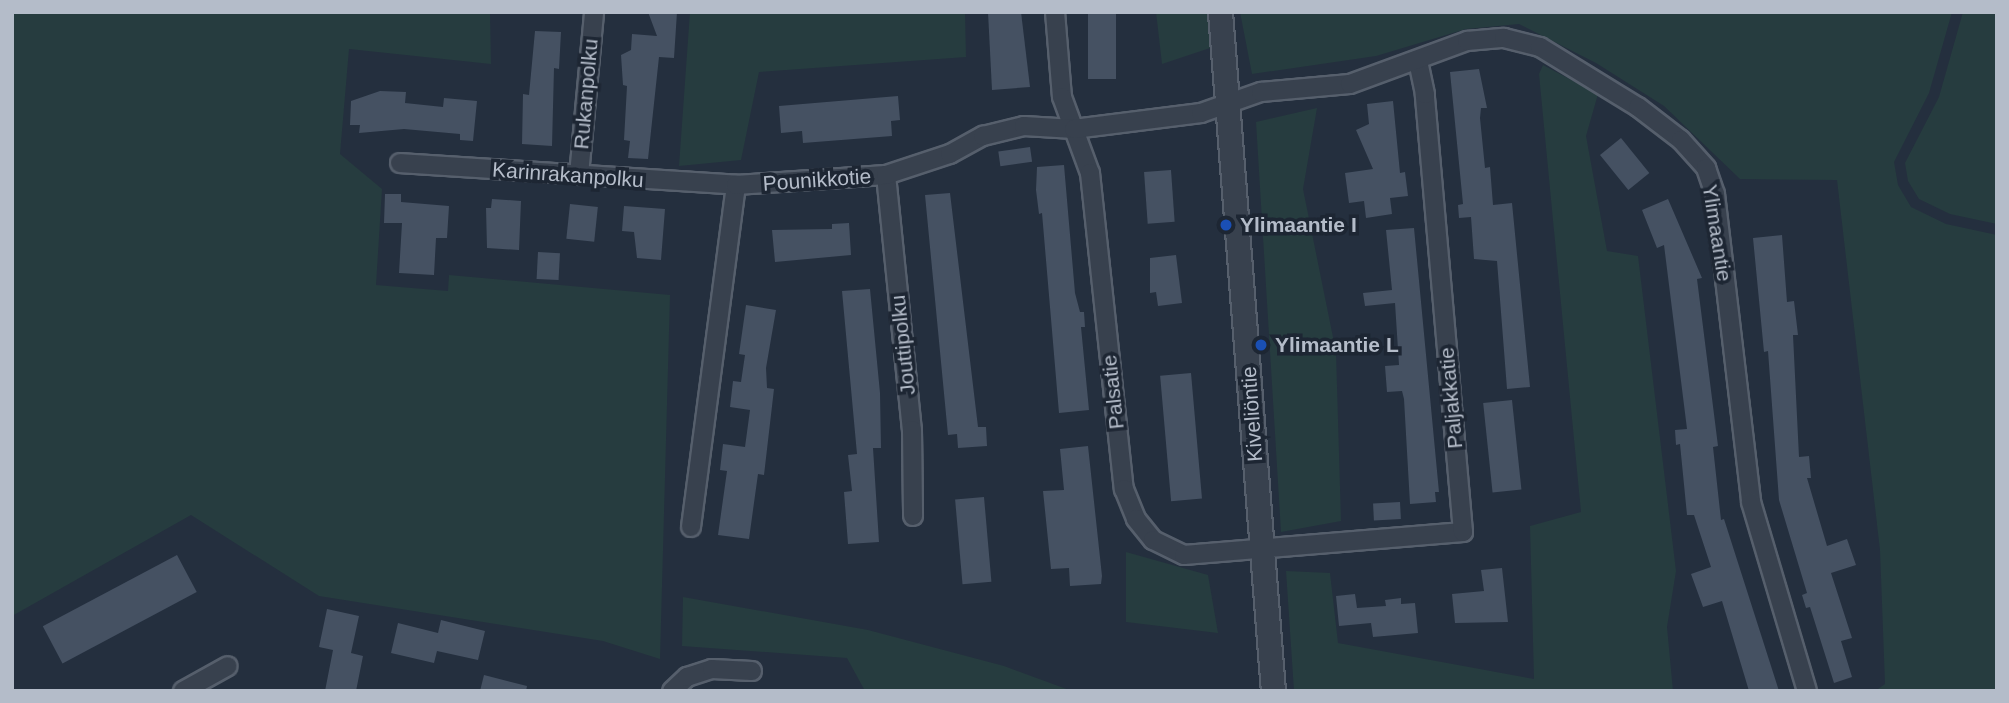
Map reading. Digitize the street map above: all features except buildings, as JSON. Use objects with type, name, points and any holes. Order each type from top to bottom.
[{"type":"street","name":"Rukanpolku","points":[[579,175],[594,12]]},
{"type":"street","name":"Palsatie","points":[[1055,12],[1062,97],[1090,173],[1124,488],[1136,519],[1153,540],[1184,555],[1261,551]]},
{"type":"street","name":"Kiveliöntie","points":[[1220,12],[1230,104],[1273,691]]},
{"type":"street","name":"Ylimaantie","points":[[1230,104],[1261,92],[1350,84],[1418,62],[1467,41],[1504,38],[1540,47],[1638,107],[1681,140],[1706,168],[1715,194],[1751,502],[1807,691]]},
{"type":"street","name":"Paljakkatie","points":[[1261,551],[1463,532],[1424,94],[1418,62]]},
{"type":"street","name":"Pounikkotie","points":[[691,527],[736,185],[886,175],[950,154],[983,136],[1024,126],[1074,129],[1201,113],[1230,104]]},
{"type":"street","name":"Karinrakanpolku","points":[[400,163],[736,185]]},
{"type":"street","name":"Jouttipolku","points":[[886,175],[912,430],[914,516]]},
{"type":"street","points":[[183,691],[228,666]]},
{"type":"street","points":[[672,691],[687,677],[712,669],[752,671]]},
{"type":"green space","points":[[12,12],[490,12],[491,64],[349,49],[340,154],[382,189],[376,285],[448,291],[449,275],[670,295],[660,659],[603,641],[319,596],[191,515],[12,616]]},
{"type":"green space","points":[[690,12],[965,12],[966,57],[759,72],[741,160],[679,166]]},
{"type":"green space","points":[[1156,12],[1208,12],[1213,47],[1162,64]]},
{"type":"green space","points":[[1240,12],[1952,12],[1929,93],[1894,162],[1898,185],[1911,207],[1946,224],[1997,235],[1996,691],[1875,691],[1885,684],[1880,550],[1837,180],[1740,179],[1664,106],[1596,63],[1519,24],[1466,29],[1376,56],[1252,74]]},
{"type":"green space","points":[[1963,12],[1997,12],[1997,224],[1950,214],[1919,199],[1908,181],[1905,163],[1939,97]]},
{"type":"green space","points":[[1543,65],[1598,94],[1586,136],[1607,251],[1638,256],[1676,571],[1667,627],[1673,691],[1294,691],[1286,571],[1330,573],[1338,643],[1534,679],[1530,526],[1581,512],[1539,74]]},
{"type":"green space","points":[[1317,108],[1303,189],[1336,352],[1341,521],[1281,532],[1256,122]]},
{"type":"green space","points":[[1126,552],[1208,575],[1218,633],[1126,622]]},
{"type":"green space","points":[[683,597],[868,630],[1004,666],[1072,691],[865,691],[847,658],[682,646]]},
{"type":"place","name":"Ylimaantie I","points":[[1226,225]]},
{"type":"place","name":"Ylimaantie L","points":[[1261,345]]}]
